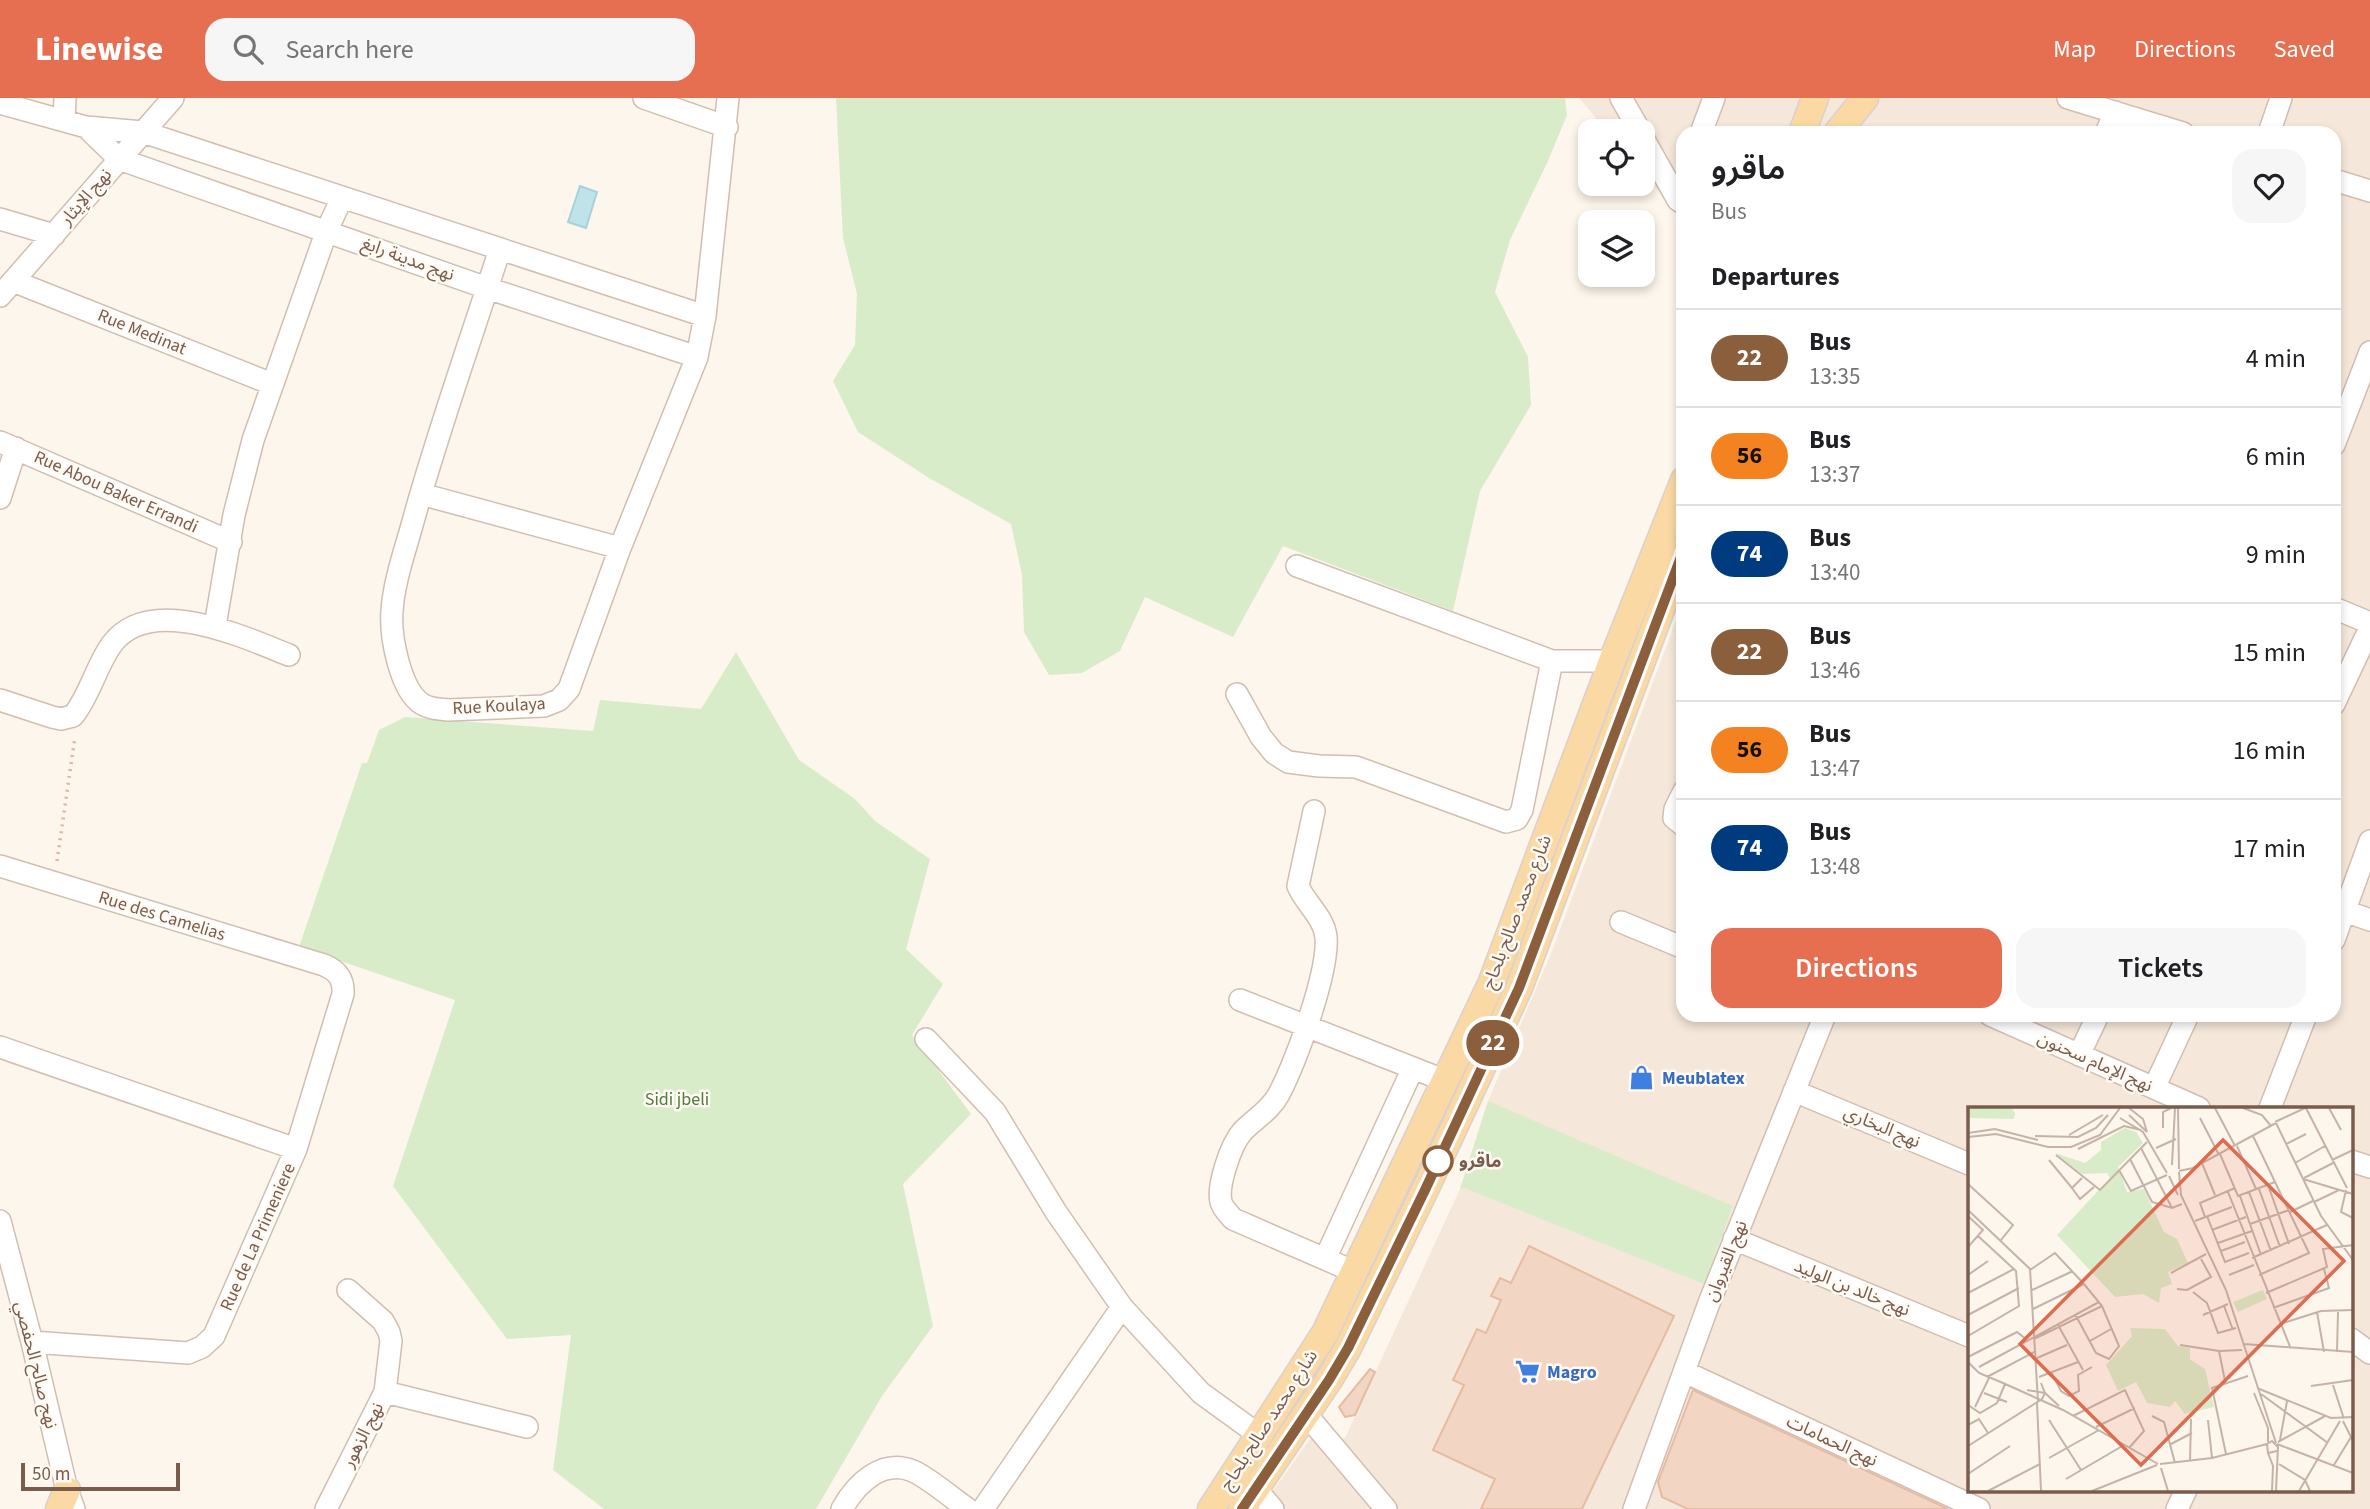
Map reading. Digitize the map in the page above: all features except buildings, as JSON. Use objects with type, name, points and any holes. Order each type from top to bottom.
[{"type":"main road","points":[[1805,126],[1815,98]]},
{"type":"main road","points":[[1843,126],[1865,98]]},
{"type":"main road","name":"شارع محمد صالح بلحاج","points":[[1211,1509],[1315,1350],[1355,1272],[1491,984],[1676,500]]},
{"type":"main road","name":"شارع محمد صالح بلحاج","points":[[1249,1498],[1348,1348],[1519,988],[1676,570]]},
{"type":"main road","points":[[1441,1092],[1461,1112]]},
{"type":"street","points":[[64,121],[65,98]]},
{"type":"street","name":"نهج الإيثار","points":[[6,289],[173,98]]},
{"type":"street","points":[[644,98],[727,127]]},
{"type":"street","name":"Rue Koulaya","points":[[499,249],[421,494],[393,596],[391,614],[404,681],[415,698],[427,707],[448,710],[544,706],[559,700],[569,689],[620,548],[697,357],[705,316],[728,98]]},
{"type":"street","points":[[1621,98],[1633,119]]},
{"type":"street","points":[[1704,126],[1714,98]]},
{"type":"street","points":[[2068,98],[2160,126]]},
{"type":"street","points":[[2271,126],[2281,98]]},
{"type":"street","name":"نهج مدينة رابغ","points":[[0,103],[86,127],[143,132],[705,316]]},
{"type":"street","points":[[2109,126],[2115,112]]},
{"type":"street","points":[[86,127],[119,159]]},
{"type":"street","points":[[1655,156],[1676,187]]},
{"type":"street","name":"نهج مدينة رابغ","points":[[119,159],[487,288],[697,357]]},
{"type":"street","points":[[2341,182],[2370,191]]},
{"type":"street","points":[[215,626],[234,515],[253,440],[327,230],[342,198]]},
{"type":"street","points":[[0,219],[54,235]]},
{"type":"street","name":"Rue Medinat","points":[[6,289],[272,384]]},
{"type":"street","points":[[2341,427],[2370,352]]},
{"type":"street","points":[[0,498],[8,445]]},
{"type":"street","name":"Rue Abou Baker Errandi","points":[[8,445],[231,542]]},
{"type":"street","points":[[421,494],[620,548]]},
{"type":"street","points":[[1297,566],[1552,661],[1612,662]]},
{"type":"street","points":[[2341,611],[2370,623]]},
{"type":"street","points":[[0,700],[61,719],[73,716],[113,642],[128,629],[153,621],[215,626],[289,655]]},
{"type":"street","points":[[2341,689],[2370,628]]},
{"type":"street","points":[[1237,694],[1261,737],[1274,753],[1288,762],[1356,767],[1506,821],[1517,819],[1522,810],[1552,661]]},
{"type":"street","points":[[1314,811],[1298,886],[1319,918],[1325,933],[1326,952],[1307,1026],[1279,1095],[1232,1146],[1220,1192],[1222,1206],[1233,1219],[1355,1272]]},
{"type":"street","points":[[2341,922],[2345,912],[2344,887],[2370,841]]},
{"type":"street","name":"Rue des Camelias","points":[[0,866],[324,965]]},
{"type":"street","points":[[2345,912],[2370,920]]},
{"type":"street","points":[[1621,922],[1676,945]]},
{"type":"street","name":"Rue de La Primeniere","points":[[32,1342],[188,1353],[202,1348],[214,1336],[296,1149],[343,994],[343,985],[338,974],[324,965]]},
{"type":"street","points":[[1240,1000],[1413,1068],[1441,1092]]},
{"type":"street","name":"نهج القيروان","points":[[1639,1507],[1709,1303],[1822,1022]]},
{"type":"street","name":"نهج الإمام سحنون","points":[[2011,1022],[2197,1107]]},
{"type":"street","points":[[2079,1055],[2095,1022]]},
{"type":"street","points":[[2154,1088],[2185,1022]]},
{"type":"street","points":[[2270,1107],[2303,1022]]},
{"type":"street","points":[[926,1039],[995,1112],[1056,1212],[1122,1307],[1201,1393],[1259,1435]]},
{"type":"street","points":[[0,1047],[296,1149]]},
{"type":"street","points":[[1325,1259],[1413,1068]]},
{"type":"street","name":"نهج البخاري","points":[[1794,1091],[1968,1164]]},
{"type":"street","points":[[2352,1161],[2370,1167]]},
{"type":"street","name":"نهج صالح الحفصي","points":[[0,1221],[10,1298],[32,1342],[67,1503]]},
{"type":"street","name":"نهج خالد بن الوليد","points":[[1734,1239],[1968,1336]]},
{"type":"street","name":"نهج الزهور","points":[[326,1509],[385,1392],[391,1342],[383,1321],[348,1290]]},
{"type":"street","points":[[983,1509],[1122,1307]]},
{"type":"street","points":[[2352,1340],[2370,1353]]},
{"type":"street","name":"نهج الحمامات","points":[[1685,1372],[1979,1509]]},
{"type":"street","points":[[385,1392],[527,1427]]},
{"type":"street","points":[[1305,1413],[1386,1509]]},
{"type":"street","points":[[842,1509],[850,1495],[865,1479],[887,1468],[912,1471],[968,1509]]},
{"type":"street","points":[[2177,1509],[2185,1492]]},
{"type":"street","points":[[1249,1498],[1273,1509]]},
{"type":"path","points":[[54,883],[80,707]]},
{"type":"shaded area","points":[[1579,98],[2370,98],[2370,1509],[1260,1509],[1310,1439],[1345,1438],[1460,1189],[1488,1101],[1552,951],[1676,621],[1676,1022],[2341,1022],[2341,126],[1676,126],[1676,210],[1655,187],[1655,119],[1597,119]]},
{"type":"green space","points":[[836,98],[1565,98],[1567,115],[1510,240],[1495,292],[1528,357],[1531,405],[1480,491],[1453,611],[1283,546],[1233,637],[1145,597],[1120,651],[1082,673],[1049,675],[1024,632],[1022,575],[1011,524],[929,478],[858,432],[833,381],[855,345],[857,294],[843,238]]},
{"type":"green space","name":"Sidi jbeli","points":[[736,652],[799,760],[855,799],[875,821],[930,859],[906,949],[943,984],[912,1035],[971,1114],[903,1184],[933,1326],[882,1396],[816,1509],[604,1509],[553,1470],[571,1335],[507,1339],[393,1186],[455,1000],[299,947],[362,763],[367,763],[379,730],[405,717],[593,731],[600,700],[701,709]]},
{"type":"green space","points":[[1488,1101],[1733,1206],[1704,1284],[1464,1188],[1460,1189]]},
{"type":"water","points":[[580,186],[597,192],[586,228],[568,222]]},
{"type":"bus line","name":"22","points":[[1242,1509],[1348,1348],[1519,988],[1676,570]]},
{"type":"place","name":"Meublatex","points":[[1642,1078]]},
{"type":"place","name":"ماقرو","points":[[1438,1161]]},
{"type":"place","name":"Magro","points":[[1527,1372]]}]
